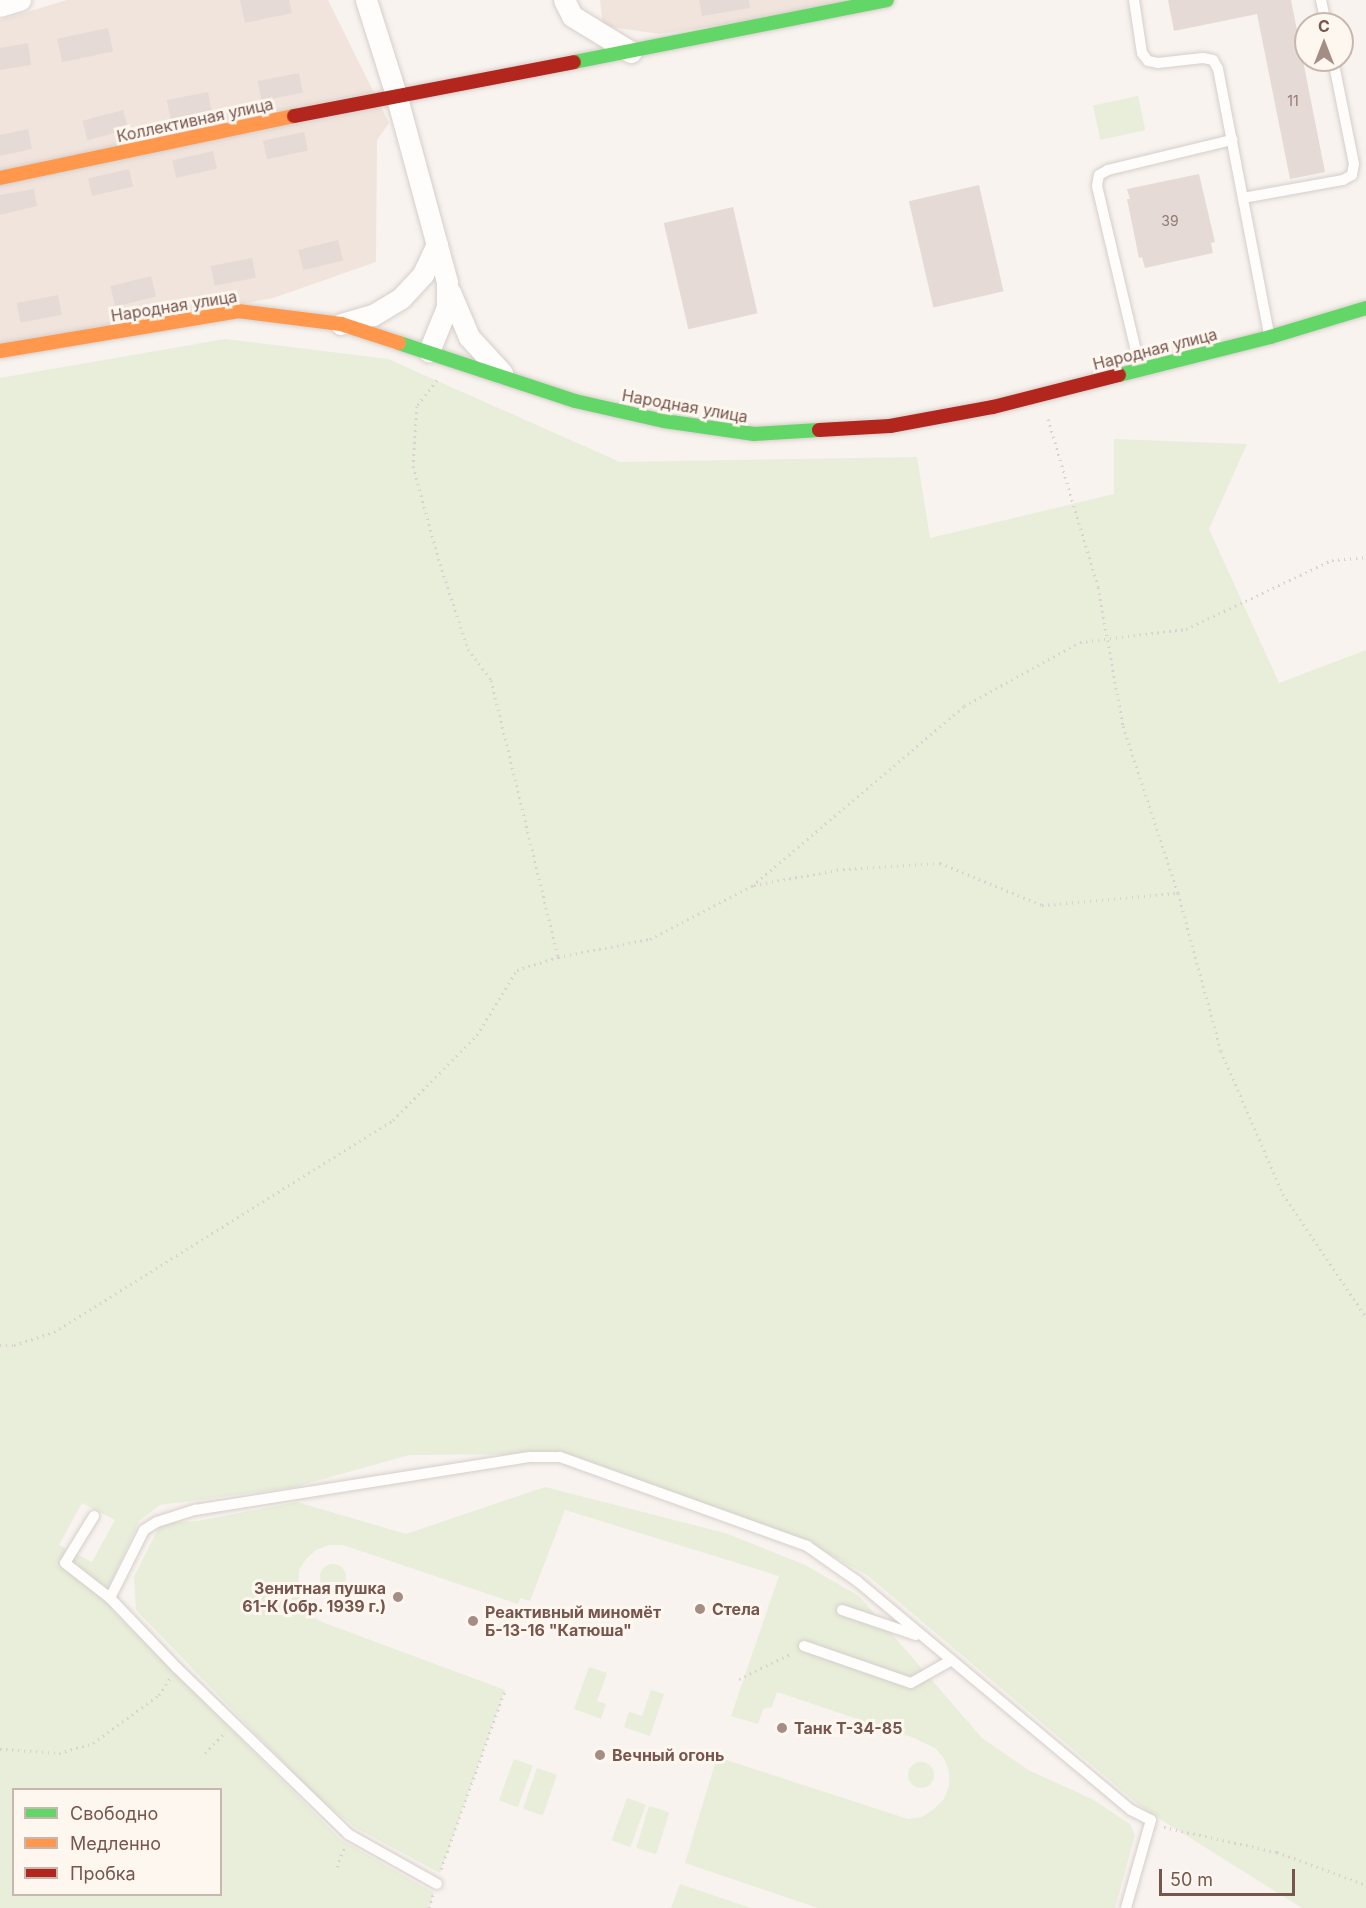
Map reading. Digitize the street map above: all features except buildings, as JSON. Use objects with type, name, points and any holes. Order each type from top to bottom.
[{"type":"street","points":[[0,6],[20,0]]},
{"type":"street","points":[[366,0],[398,98],[456,310],[469,337],[487,360],[511,382]]},
{"type":"street","points":[[564,0],[572,16],[631,52]]},
{"type":"street","name":"Коллективная улица","points":[[0,178],[351,104],[398,98],[887,0]]},
{"type":"street","points":[[342,324],[373,315],[401,298],[423,273],[437,244]]},
{"type":"street","points":[[429,351],[447,307],[447,282]]},
{"type":"street","name":"Народная улица","points":[[0,351],[238,310],[342,324],[453,359],[511,382],[575,401],[663,421],[754,434],[890,426],[993,407],[1269,337],[1366,308]]},
{"type":"lane","points":[[1134,0],[1142,53],[1148,61],[1158,63],[1203,58],[1213,60],[1218,69],[1269,337]]},
{"type":"lane","points":[[1243,198],[1343,180],[1352,174],[1354,164],[1335,72]]},
{"type":"lane","points":[[1141,369],[1097,186],[1099,175],[1108,170],[1232,140]]},
{"type":"lane","points":[[110,1598],[144,1530],[157,1522],[195,1510],[288,1497],[373,1480],[531,1457],[560,1457],[807,1546],[857,1581],[1131,1810],[1151,1820],[1126,1908]]},
{"type":"lane","points":[[94,1516],[65,1563],[110,1598],[177,1668],[350,1836],[406,1870],[437,1884]]},
{"type":"lane","points":[[842,1610],[922,1637]]},
{"type":"lane","points":[[804,1646],[911,1683],[950,1661]]},
{"type":"path","points":[[453,359],[417,406],[413,466],[440,564],[468,649],[491,680],[558,957]]},
{"type":"path","points":[[1041,394],[1072,491],[1098,587],[1123,726],[1178,893],[1221,1051],[1283,1194],[1366,1317]]},
{"type":"path","points":[[0,1345],[14,1345],[54,1332],[393,1120],[477,1035],[517,970],[558,957],[650,939],[752,886],[964,706],[1080,642],[1186,629],[1332,560],[1366,557]]},
{"type":"path","points":[[752,886],[843,869],[940,863],[1042,905],[1178,893]]},
{"type":"path","points":[[739,1679],[804,1646]]},
{"type":"path","points":[[1,1751],[59,1753],[93,1743],[159,1695],[177,1668]]},
{"type":"path","points":[[429,1908],[505,1690]]},
{"type":"path","points":[[205,1753],[233,1723]]},
{"type":"path","points":[[1151,1820],[1170,1830],[1277,1852],[1366,1885]]},
{"type":"path","points":[[337,1867],[350,1836]]},
{"type":"shaded area","points":[[67,0],[328,0],[389,123],[377,140],[376,262],[273,298],[0,349],[0,20]]},
{"type":"shaded area","points":[[600,0],[887,0],[660,34],[603,26]]},
{"type":"green space","points":[[1138,96],[1145,130],[1100,140],[1093,106]]},
{"type":"green space","points":[[225,339],[388,359],[620,462],[917,457],[930,538],[1114,494],[1114,439],[1247,444],[1209,529],[1279,683],[1366,650],[1366,1908],[1302,1908],[1144,1809],[867,1575],[808,1542],[549,1454],[409,1455],[291,1488],[160,1505],[139,1521],[110,1585],[112,1610],[341,1840],[434,1893],[429,1908],[0,1908],[0,378]],"holes":[[[82,1503],[115,1520],[92,1562],[59,1545]]]},
{"type":"green space","points":[[545,1487],[725,1533],[805,1565],[859,1596],[982,1738],[1030,1771],[1092,1799],[1130,1824],[1135,1835],[1115,1908],[818,1908],[685,1863],[717,1757],[908,1819],[922,1817],[944,1799],[949,1786],[949,1771],[944,1758],[935,1748],[914,1738],[777,1692],[772,1707],[763,1709],[758,1724],[731,1716],[779,1576],[565,1510],[530,1601],[520,1598],[518,1604],[343,1545],[329,1545],[316,1550],[299,1570],[298,1595],[311,1616],[505,1690],[440,1873],[356,1828],[315,1795],[136,1610],[134,1577],[161,1523],[198,1521],[297,1502],[406,1534]]},
{"type":"green space","points":[[333,1564],[342,1568],[346,1577],[342,1586],[333,1590],[324,1586],[320,1577],[324,1568]]},
{"type":"green space","points":[[589,1667],[607,1673],[597,1701],[606,1704],[601,1719],[574,1709]]},
{"type":"green space","points":[[651,1690],[664,1694],[650,1736],[624,1727],[629,1712],[642,1716]]},
{"type":"green space","points":[[514,1759],[533,1766],[518,1807],[499,1800]]},
{"type":"green space","points":[[921,1762],[931,1765],[934,1775],[931,1785],[921,1788],[911,1785],[908,1775],[911,1765]]},
{"type":"green space","points":[[537,1768],[557,1775],[543,1815],[523,1809]]},
{"type":"green space","points":[[627,1798],[646,1805],[630,1847],[612,1840]]},
{"type":"green space","points":[[649,1806],[669,1812],[656,1854],[636,1848]]},
{"type":"green space","points":[[680,1884],[751,1908],[671,1908]]},
{"type":"traffic: fast","points":[[574,62],[887,0]]},
{"type":"traffic: fast","points":[[1119,375],[1270,337],[1366,308]]},
{"type":"traffic: fast","points":[[399,343],[575,401],[664,421],[754,434],[819,430]]},
{"type":"traffic: slow","points":[[0,178],[294,116]]},
{"type":"traffic: slow","points":[[0,351],[238,311],[341,324],[399,343]]},
{"type":"traffic: jam","points":[[294,116],[574,62]]},
{"type":"traffic: jam","points":[[819,430],[890,426],[993,407],[1119,375]]},
{"type":"place","name":"Зенитная пушка 61-К (обр. 1939 г.)","points":[[398,1597]]},
{"type":"place","name":"Стела","points":[[700,1609]]},
{"type":"place","name":"Реактивный миномёт Б-13-16 \"Катюша\"","points":[[473,1621]]},
{"type":"place","name":"Танк Т-34-85","points":[[782,1728]]},
{"type":"place","name":"Вечный огонь","points":[[600,1755]]}]
